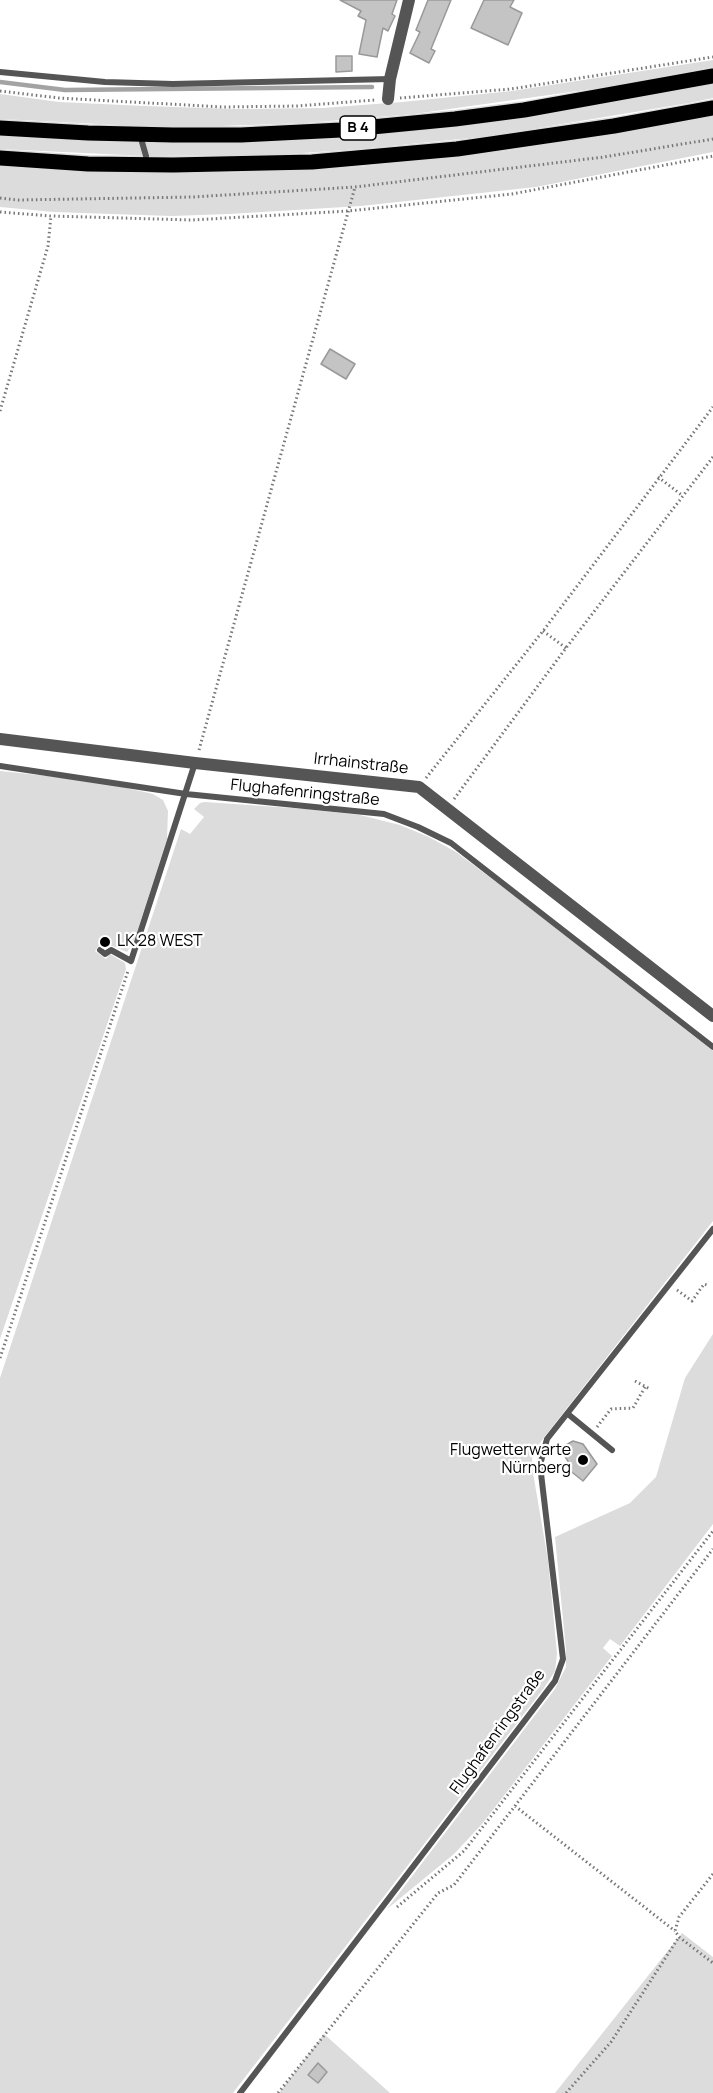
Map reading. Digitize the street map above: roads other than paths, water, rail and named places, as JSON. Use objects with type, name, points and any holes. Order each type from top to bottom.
[{"type":"main road","name":"B 4","points":[[0,128],[173,135],[241,135],[341,130],[455,119],[533,108],[713,76]]},
{"type":"main road","name":"B 4","points":[[0,158],[88,164],[312,162],[457,149],[614,126],[713,108]]},
{"type":"street","points":[[388,99],[390,79],[409,0]]},
{"type":"street","name":"Irrhainstraße","points":[[0,739],[419,787],[713,1016]]},
{"type":"lane","points":[[0,72],[105,82],[173,84],[390,79]]},
{"type":"lane","points":[[142,142],[146,156]]},
{"type":"lane","points":[[99,950],[105,954],[111,950],[131,961],[195,763]]},
{"type":"lane","name":"Flughafenringstraße","points":[[0,766],[186,794],[384,814],[451,843],[713,1047]]},
{"type":"lane","name":"Flughafenringstraße","points":[[240,2093],[555,1681],[563,1659],[540,1465],[547,1439],[713,1229]]},
{"type":"lane","points":[[568,1414],[612,1450]]},
{"type":"waterway","points":[[0,82],[65,90],[372,87]]},
{"type":"place","name":"LK 28 WEST","points":[[105,942]]},
{"type":"place","name":"Flugwetterwarte Nürnberg","points":[[583,1460]]}]
